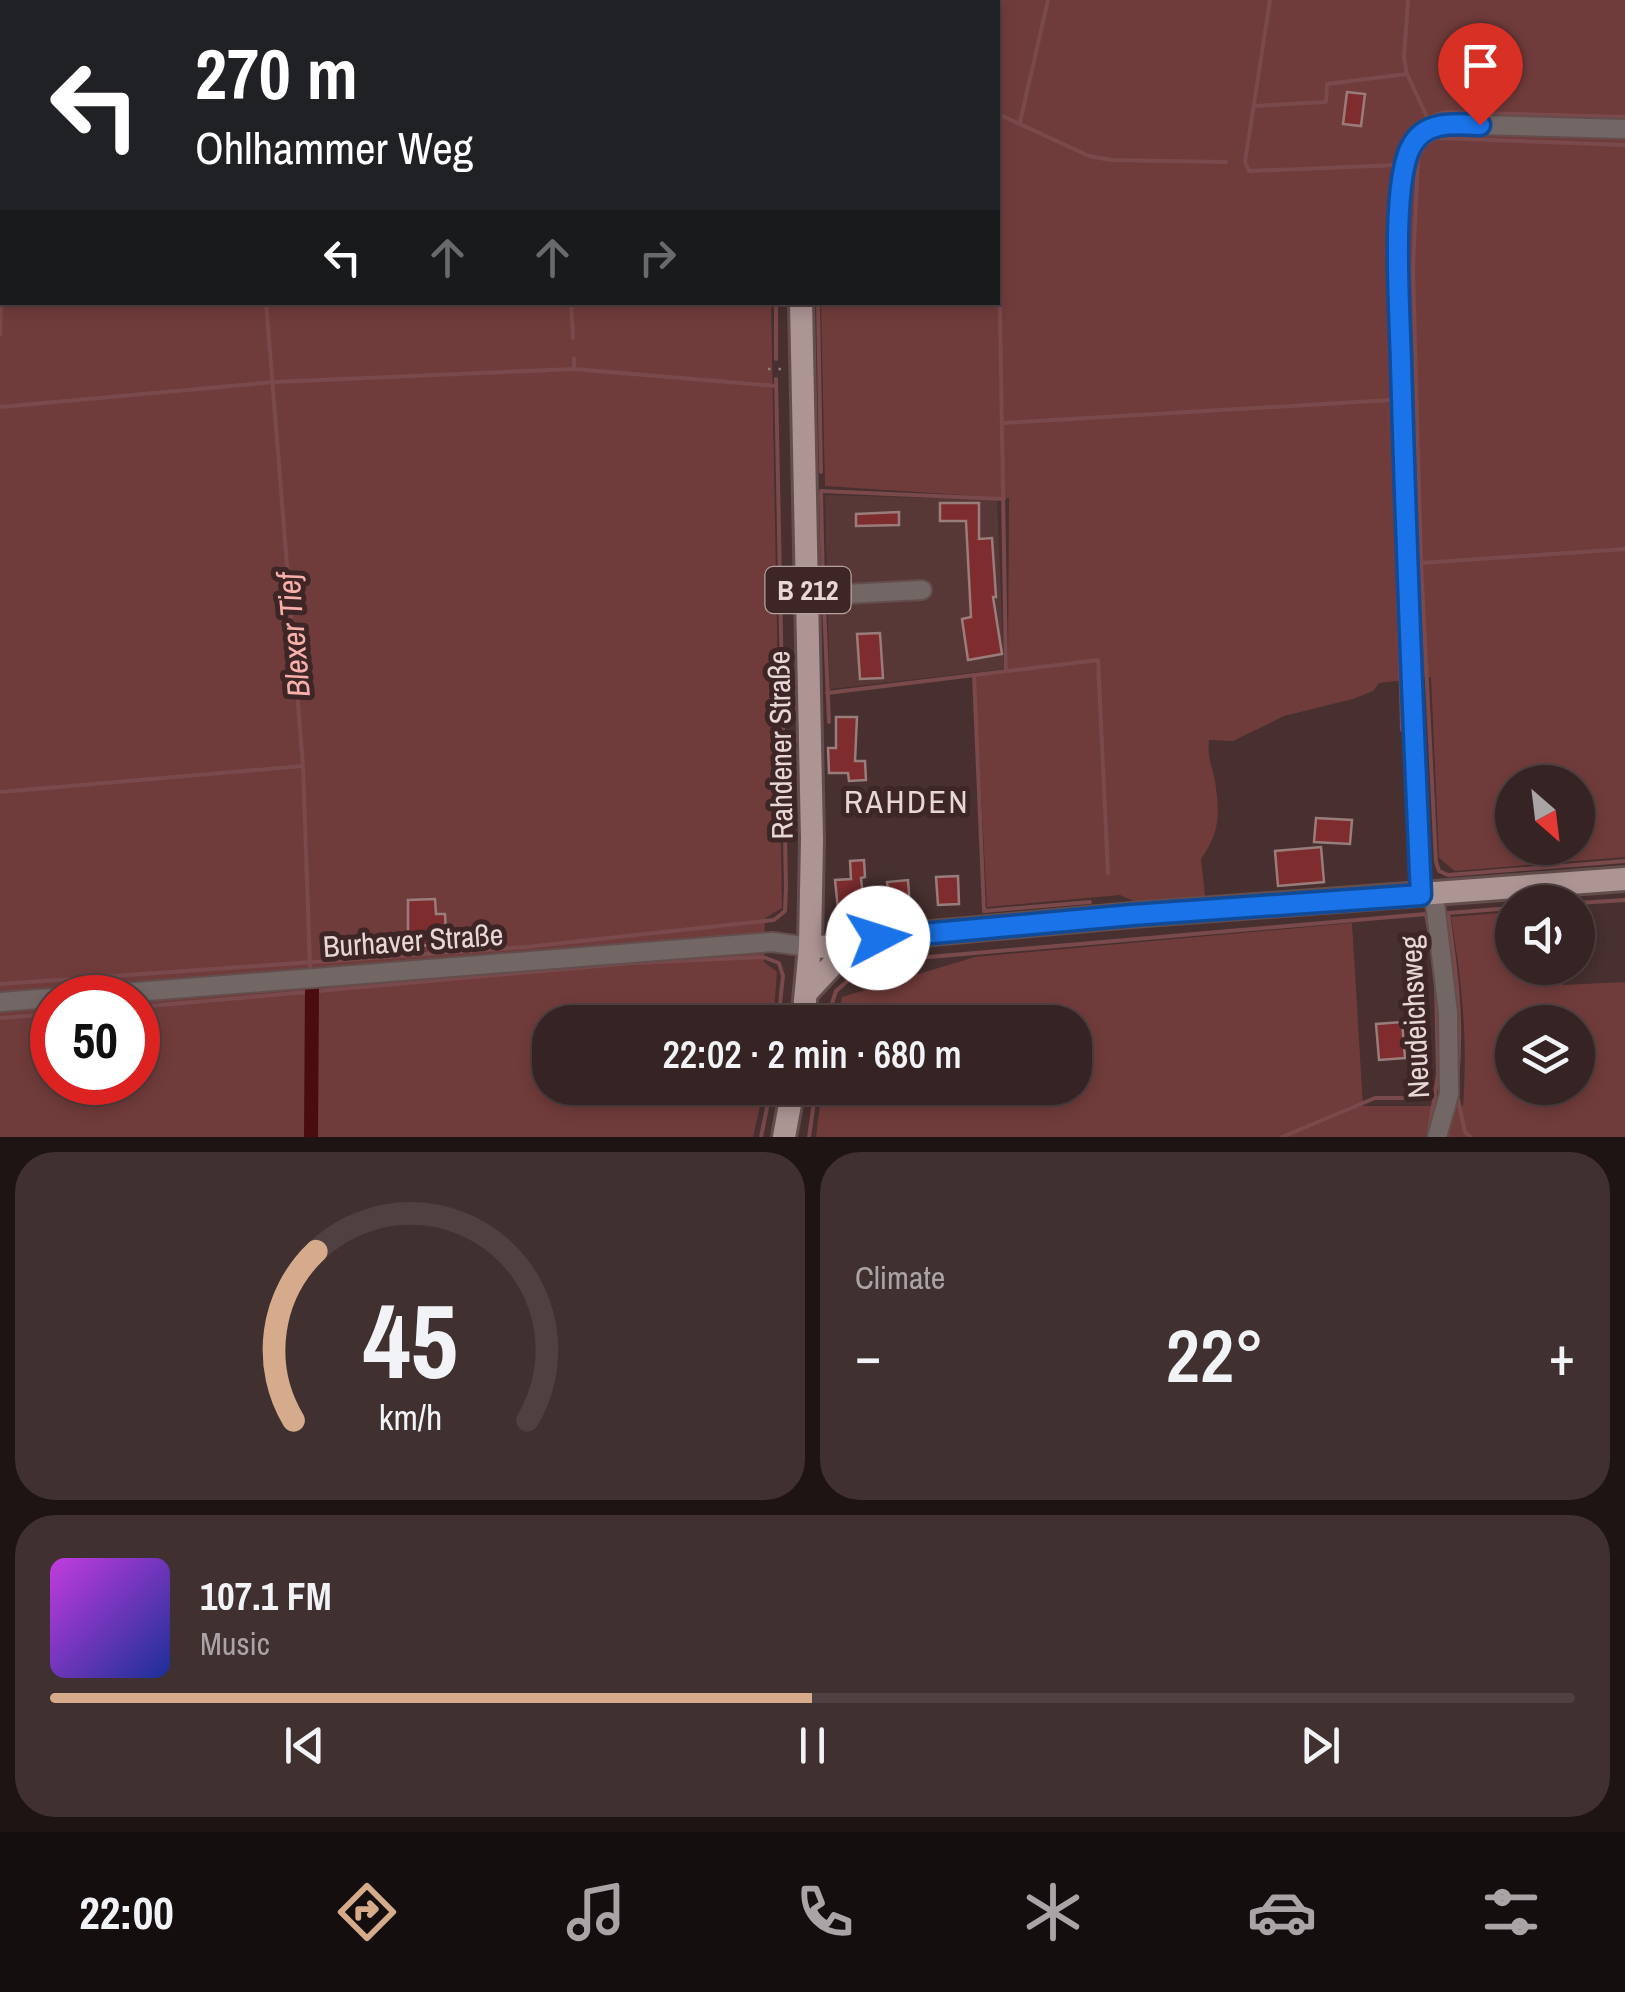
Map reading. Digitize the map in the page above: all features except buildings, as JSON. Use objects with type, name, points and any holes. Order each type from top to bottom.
[{"type":"main road","name":"Rahdener Straße","points":[[802,305],[812,839],[810,939]]},
{"type":"main road","name":"Burhaver Straße","points":[[810,939],[850,946],[878,938],[1132,915],[1625,879]]},
{"type":"main road","name":"Burhaver Straße","points":[[810,939],[825,930],[878,938]]},
{"type":"main road","name":"B 212","points":[[805,1005],[810,939]]},
{"type":"main road","points":[[807,992],[850,946]]},
{"type":"main road","points":[[784,1137],[791,1105]]},
{"type":"street","name":"Neudeichsweg","points":[[1437,1137],[1449,1094],[1448,1013],[1427,894],[1406,572],[1398,261],[1404,170],[1417,136],[1448,124],[1625,129]]},
{"type":"street","points":[[808,596],[922,590]]},
{"type":"street","name":"Burhaver Straße","points":[[160,990],[810,939]]},
{"type":"street","name":"Burhaver Straße","points":[[0,1002],[30,1000]]},
{"type":"path","points":[[768,369],[788,370]]},
{"type":"shaded area","points":[[1000,0],[1625,0],[1625,857],[1595,859],[1595,765],[1495,765],[1495,865],[1528,865],[1455,871],[1439,858],[1431,677],[1379,683],[1373,691],[1353,699],[1284,716],[1233,741],[1209,740],[1218,813],[1212,840],[1201,859],[1206,904],[1148,907],[1120,895],[987,907],[975,676],[1008,672],[1009,498],[825,486],[821,305],[1000,305]]},
{"type":"shaded area","points":[[0,305],[771,305],[782,908],[765,918],[764,962],[777,972],[774,1005],[532,1005],[532,1105],[760,1105],[753,1137],[0,1137]]},
{"type":"shaded area","points":[[825,495],[997,500],[1004,669],[830,689]]},
{"type":"shaded area","points":[[1495,913],[1495,985],[1625,982],[1625,1137],[816,1137],[820,1105],[1092,1105],[1092,1005],[840,1005],[842,997],[975,957],[1352,923],[1363,1106],[1463,1106],[1465,1058],[1451,917]]},
{"type":"waterway","points":[[1020,122],[1048,0]]},
{"type":"waterway","points":[[1270,0],[1245,162],[1249,171],[1397,165]]},
{"type":"waterway","points":[[1408,0],[1404,57],[1407,74],[1427,117]]},
{"type":"waterway","points":[[1254,106],[1326,102],[1327,84],[1407,74]]},
{"type":"waterway","points":[[1405,139],[1422,121],[1445,112],[1625,117]]},
{"type":"waterway","points":[[1000,115],[1089,156],[1111,160],[1226,162]]},
{"type":"waterway","points":[[1625,145],[1438,138],[1425,144],[1418,158],[1413,269],[1421,563],[1439,871],[1448,875],[1625,861]]},
{"type":"waterway","points":[[0,335],[1,305]]},
{"type":"waterway","name":"Blexer Tief","points":[[266,305],[303,766],[310,967]]},
{"type":"waterway","points":[[571,305],[573,338]]},
{"type":"waterway","points":[[776,305],[776,359]]},
{"type":"waterway","points":[[818,305],[821,472]]},
{"type":"waterway","points":[[1000,305],[1006,670]]},
{"type":"waterway","points":[[1392,355],[1402,730]]},
{"type":"waterway","points":[[574,358],[574,369]]},
{"type":"waterway","points":[[0,407],[274,382],[574,369],[776,386]]},
{"type":"waterway","points":[[0,984],[526,947],[774,920],[785,911],[786,888],[776,379]]},
{"type":"waterway","points":[[1003,423],[1391,400]]},
{"type":"waterway","points":[[821,491],[1004,499]]},
{"type":"waterway","points":[[821,494],[823,584]]},
{"type":"waterway","points":[[1421,563],[1625,549]]},
{"type":"waterway","points":[[824,606],[829,722]]},
{"type":"waterway","points":[[827,693],[1098,660],[1108,873]]},
{"type":"waterway","points":[[974,675],[984,911],[1090,902]]},
{"type":"waterway","points":[[0,792],[303,766]]},
{"type":"waterway","points":[[1595,902],[1625,900]]},
{"type":"waterway","points":[[1457,1081],[1459,1017],[1448,913],[1495,909]]},
{"type":"waterway","points":[[831,1005],[836,991],[859,971],[918,958],[1426,914],[1430,935]]},
{"type":"waterway","points":[[160,1005],[632,963],[763,957],[779,963],[783,976],[780,1005]]},
{"type":"waterway","points":[[1428,1137],[1438,1075],[1436,984]]},
{"type":"waterway","name":"Blexer Tief","points":[[311,1137],[312,988]]},
{"type":"waterway","points":[[0,1018],[30,1016]]},
{"type":"waterway","points":[[1457,1095],[1465,1132],[1470,1137]]},
{"type":"waterway","points":[[1282,1137],[1375,1098],[1436,1098]]},
{"type":"waterway","points":[[761,1137],[768,1105]]},
{"type":"waterway","points":[[809,1137],[814,1105]]},
{"type":"district","name":"RAHDEN","points":[[907,801]]},
{"type":"route","points":[[878,938],[1421,895],[1406,572],[1400,208],[1404,170],[1417,136],[1448,124],[1480,125]]}]
